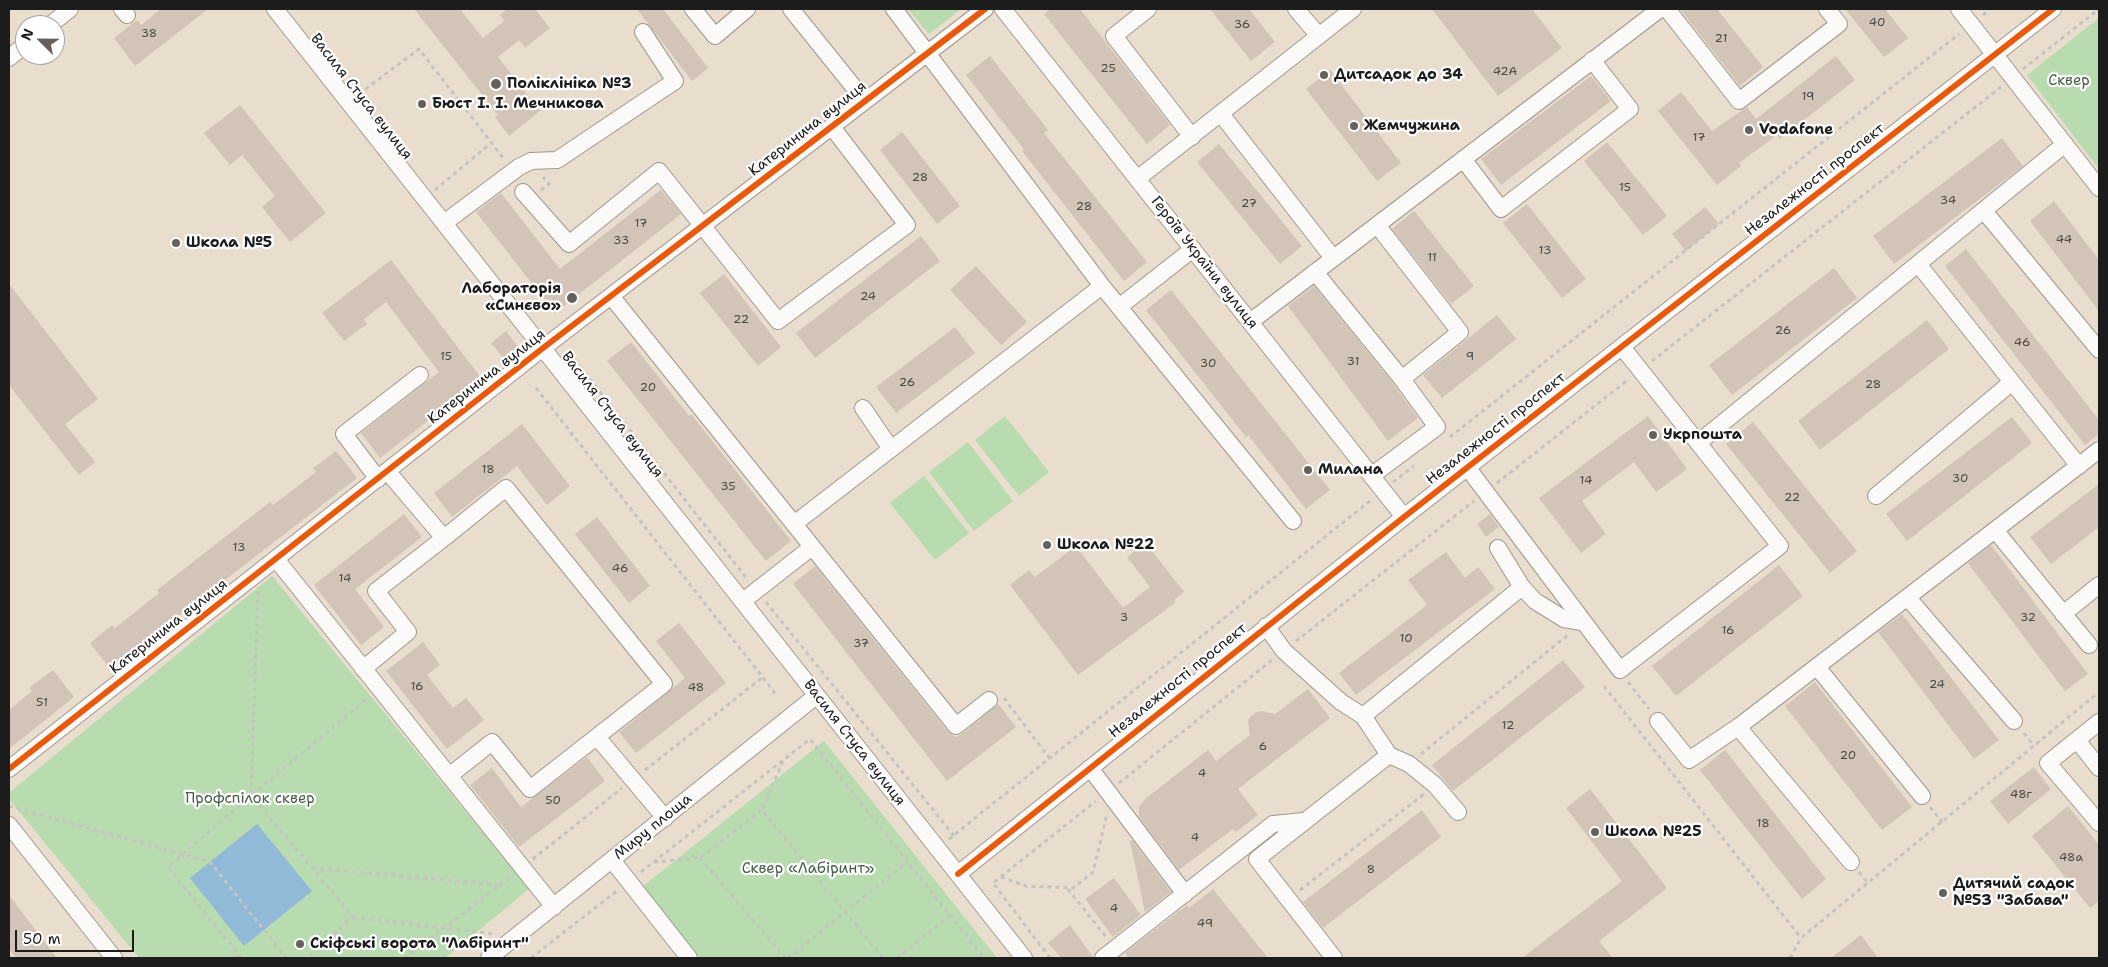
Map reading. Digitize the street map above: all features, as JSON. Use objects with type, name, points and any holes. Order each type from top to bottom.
[{"type":"street","name":"Василя Стуса вулиця","points":[[275,9],[1024,958]]},
{"type":"street","points":[[693,9],[715,36],[747,9]]},
{"type":"street","points":[[791,9],[865,101]]},
{"type":"street","points":[[894,9],[1102,286],[1293,521]]},
{"type":"street","name":"Катеринича вулиця","points":[[9,769],[543,348],[985,9]]},
{"type":"street","name":"Героїв України вулиця","points":[[1003,9],[1404,517]]},
{"type":"street","points":[[1148,9],[1114,36],[1192,137]]},
{"type":"street","points":[[1296,9],[1318,36]]},
{"type":"street","points":[[1137,179],[1353,9]]},
{"type":"street","points":[[1250,322],[1660,9]]},
{"type":"street","points":[[1667,9],[1739,100],[1840,24],[1827,9]]},
{"type":"street","points":[[1959,9],[2099,188]]},
{"type":"street","name":"Незалежності проспект","points":[[958,874],[1266,626],[2053,9]]},
{"type":"street","points":[[444,223],[514,171],[531,161],[557,160],[675,81],[642,32]]},
{"type":"street","points":[[1463,159],[1501,209],[1630,108],[1592,60]]},
{"type":"street","points":[[1221,114],[1332,258]]},
{"type":"street","points":[[526,195],[568,244],[659,171],[701,227],[778,321],[906,225],[832,127]]},
{"type":"street","points":[[1698,443],[2065,144]]},
{"type":"street","points":[[1984,211],[2099,350]]},
{"type":"street","points":[[1377,225],[1460,332],[1402,379]]},
{"type":"street","points":[[1119,307],[1193,249]]},
{"type":"street","points":[[1918,264],[2079,466]]},
{"type":"street","points":[[1315,272],[1402,379],[1437,427],[1371,476]]},
{"type":"street","points":[[794,524],[1102,286]]},
{"type":"street","points":[[612,296],[956,726],[989,700]]},
{"type":"street","points":[[1467,468],[1620,670],[1780,546],[1622,347]]},
{"type":"street","points":[[420,375],[344,434],[444,538]]},
{"type":"street","points":[[1876,496],[2012,382]]},
{"type":"street","points":[[863,408],[891,449]]},
{"type":"street","points":[[1658,721],[1689,760],[1738,727],[2099,450]]},
{"type":"street","points":[[363,669],[408,632],[376,591],[506,488],[664,684],[530,789],[492,742],[449,776]]},
{"type":"street","points":[[1995,530],[2089,645]]},
{"type":"street","points":[[743,602],[812,547]]},
{"type":"street","points":[[1498,548],[1522,587],[1535,601],[1564,619],[1582,622]]},
{"type":"street","points":[[276,559],[554,907]]},
{"type":"street","points":[[2063,614],[2099,585]]},
{"type":"street","points":[[1363,716],[1522,587]]},
{"type":"street","points":[[1908,598],[2014,720]]},
{"type":"street","points":[[1266,626],[1284,651],[1341,702],[1363,716],[1389,755],[1409,764],[1435,786],[1458,812]]},
{"type":"street","points":[[1817,667],[1922,796]]},
{"type":"street","name":"Миру площа","points":[[489,958],[816,696]]},
{"type":"street","points":[[2099,722],[2048,764],[2099,823]]},
{"type":"street","points":[[1738,727],[1851,862]]},
{"type":"street","points":[[596,737],[665,818]]},
{"type":"street","points":[[2077,740],[2099,768]]},
{"type":"street","points":[[1334,958],[1257,859],[1389,755]]},
{"type":"street","points":[[1090,768],[1185,894]]},
{"type":"street","points":[[1109,953],[1273,824],[1305,821]]},
{"type":"street","points":[[9,825],[114,958]]},
{"type":"street","points":[[612,860],[689,958]]},
{"type":"path","points":[[1050,958],[993,883],[1109,794],[1284,651],[2099,9]]},
{"type":"path","points":[[1445,441],[1972,24]]},
{"type":"path","points":[[349,102],[419,49],[514,171]]},
{"type":"path","points":[[425,199],[491,143]]},
{"type":"path","points":[[526,195],[549,184],[531,161]]},
{"type":"path","points":[[536,388],[775,693]]},
{"type":"path","points":[[954,836],[1422,460]]},
{"type":"path","points":[[259,572],[251,795],[353,917],[516,937]]},
{"type":"path","points":[[1409,764],[1582,622]]},
{"type":"path","points":[[1620,670],[1658,721]]},
{"type":"path","points":[[404,958],[522,868],[762,677]]},
{"type":"path","points":[[1604,686],[1801,938]]},
{"type":"path","points":[[234,958],[240,957],[168,867],[251,795],[379,689]]},
{"type":"path","points":[[989,700],[999,692],[1050,758]]},
{"type":"path","points":[[1790,958],[1801,938],[2099,692]]},
{"type":"path","points":[[531,958],[810,740],[984,958]]},
{"type":"path","points":[[653,862],[700,858],[762,810],[784,760]]},
{"type":"path","points":[[1288,899],[1435,786]]},
{"type":"path","points":[[1000,877],[1026,886],[1073,888],[1093,872],[1109,794]]},
{"type":"path","points":[[9,806],[210,862],[286,958]]},
{"type":"path","points":[[762,810],[883,958]]},
{"type":"path","points":[[700,858],[787,958],[907,862]]},
{"type":"path","points":[[312,868],[500,885]]},
{"type":"path","points":[[1068,888],[1109,953]]},
{"type":"path","points":[[897,958],[950,916]]},
{"type":"path","points":[[306,958],[353,917]]},
{"type":"green space","points":[[908,9],[961,9],[929,34]]},
{"type":"green space","name":"Сквер","points":[[2099,18],[2099,169],[2027,75]]},
{"type":"green space","points":[[1005,416],[1049,472],[1019,496],[975,440]]},
{"type":"green space","points":[[968,442],[1013,501],[974,531],[929,472]]},
{"type":"green space","points":[[924,476],[969,533],[935,560],[890,503]]},
{"type":"green space","name":"Профспілок сквер","points":[[272,576],[529,889],[445,958],[139,958],[9,799],[9,793]]},
{"type":"green space","name":"Сквер «Лабіринт»","points":[[824,741],[997,958],[700,958],[641,888]]},
{"type":"water","points":[[257,824],[312,891],[244,946],[190,878]]},
{"type":"building","points":[[161,9],[208,9],[135,66],[114,38],[137,20],[141,25]]},
{"type":"building","name":"Поліклініка №3","points":[[414,9],[460,9],[483,38],[504,21],[500,15],[507,9],[535,9],[550,28],[525,48],[519,40],[498,57],[540,111],[509,136],[495,117],[498,115]]},
{"type":"building","points":[[637,9],[663,9],[708,68],[692,81]]},
{"type":"building","points":[[1051,9],[1080,9],[1170,125],[1147,144],[1044,14]]},
{"type":"building","points":[[1210,9],[1249,9],[1275,42],[1251,61]]},
{"type":"building","points":[[1432,9],[1532,9],[1562,48],[1498,96]]},
{"type":"building","points":[[1680,9],[1717,9],[1763,67],[1740,86]]},
{"type":"building","points":[[1845,9],[1885,9],[1908,38],[1884,57]]},
{"type":"building","points":[[990,56],[1048,130],[1044,133],[1147,262],[1124,281],[1022,151],[1024,149],[966,75]]},
{"type":"building","points":[[1836,56],[1855,80],[1780,139],[1777,135],[1739,163],[1741,166],[1717,185],[1658,111],[1681,92],[1712,131],[1747,107],[1756,119]]},
{"type":"building","name":"Жемчужина","points":[[1330,70],[1401,163],[1377,181],[1306,89]]},
{"type":"building","points":[[1591,76],[1611,101],[1501,185],[1481,159]]},
{"type":"building","points":[[240,105],[326,213],[290,242],[262,207],[275,196],[242,155],[230,165],[204,133]]},
{"type":"building","points":[[902,132],[960,206],[937,224],[880,150]]},
{"type":"building","points":[[2002,138],[2023,166],[1894,264],[1873,236]]},
{"type":"building","points":[[1607,142],[1667,216],[1643,235],[1584,161]]},
{"type":"building","points":[[1219,144],[1302,246],[1280,264],[1197,162]]},
{"type":"building","points":[[661,190],[681,214],[555,313],[476,212],[501,193],[560,269]]},
{"type":"building","points":[[2054,201],[2099,260],[2099,311],[2030,221]]},
{"type":"building","points":[[1527,204],[1586,279],[1562,298],[1503,223]]},
{"type":"building","points":[[1705,207],[1719,224],[1686,251],[1672,234]]},
{"type":"building","points":[[1414,211],[1474,286],[1451,304],[1392,229]]},
{"type":"building","points":[[921,236],[940,261],[815,358],[796,333]]},
{"type":"building","points":[[1966,249],[2099,420],[2099,434],[2085,445],[1945,266]]},
{"type":"building","points":[[391,260],[482,379],[380,458],[361,433],[439,372],[386,302],[364,319],[367,324],[344,341],[322,313]]},
{"type":"building","points":[[976,266],[1027,322],[1001,345],[950,290]]},
{"type":"building","points":[[1834,268],[1857,298],[1732,395],[1709,365]]},
{"type":"building","points":[[724,274],[781,347],[758,366],[700,293]]},
{"type":"building","points":[[9,284],[98,399],[65,424],[95,462],[79,475],[9,385]]},
{"type":"building","points":[[1314,286],[1391,381],[1418,418],[1388,441],[1288,306]]},
{"type":"building","points":[[1171,290],[1330,490],[1306,509],[1248,435],[1246,437],[1146,310]]},
{"type":"building","points":[[1497,315],[1516,339],[1442,398],[1423,375]]},
{"type":"building","points":[[1927,320],[1949,349],[1820,450],[1798,421]]},
{"type":"building","points":[[955,327],[975,353],[896,413],[876,387]]},
{"type":"building","points":[[506,331],[519,348],[504,359],[491,343]]},
{"type":"building","points":[[631,342],[689,416],[691,414],[791,541],[766,561],[607,361]]},
{"type":"building","points":[[1648,416],[1687,469],[1656,492],[1634,462],[1582,501],[1606,534],[1581,553],[1539,498]]},
{"type":"building","points":[[2012,417],[2032,443],[1907,541],[1886,514]]},
{"type":"building","points":[[1753,422],[1857,551],[1830,573],[1726,444]]},
{"type":"building","points":[[522,424],[570,486],[547,505],[517,466],[452,517],[434,493]]},
{"type":"building","points":[[336,451],[357,478],[110,669],[90,643],[112,625],[115,628],[159,593],[157,590],[270,502],[273,505],[316,472],[313,468]]},
{"type":"building","points":[[2099,484],[2099,527],[2051,564],[2030,537]]},
{"type":"building","points":[[404,514],[422,537],[355,589],[384,627],[361,645],[314,585]]},
{"type":"building","points":[[1490,514],[1499,527],[1486,537],[1477,524]]},
{"type":"building","points":[[597,517],[650,586],[629,603],[575,534]]},
{"type":"building","points":[[1146,543],[1184,592],[1174,600],[1176,602],[1078,675],[1010,585],[1029,570],[1035,577],[1076,546],[1123,608],[1150,587],[1127,557]]},
{"type":"building","points":[[1991,545],[2088,674],[2065,691],[1968,563]]},
{"type":"building","points":[[1446,552],[1465,578],[1478,567],[1495,589],[1356,695],[1339,673],[1427,605],[1408,580]]},
{"type":"building","points":[[1779,565],[1803,596],[1676,696],[1652,666]]},
{"type":"building","points":[[815,566],[949,733],[956,737],[962,734],[998,704],[1016,727],[947,781],[793,584]]},
{"type":"building","points":[[1902,614],[1999,740],[1974,759],[1878,632]]},
{"type":"building","points":[[679,623],[726,683],[636,753],[619,732],[685,678],[656,641]]},
{"type":"building","points":[[423,642],[440,665],[427,675],[453,708],[466,698],[484,720],[447,749],[386,671]]},
{"type":"building","points":[[1563,660],[1585,687],[1453,791],[1432,765]]},
{"type":"building","points":[[53,670],[74,697],[9,749],[9,710],[32,691],[29,688]]},
{"type":"building","points":[[1815,682],[1912,807],[1882,830],[1785,706]]},
{"type":"building","points":[[1308,689],[1330,718],[1238,789],[1258,815],[1236,832],[1233,829],[1179,870],[1139,817],[1139,807],[1145,799],[1208,750],[1216,761],[1250,735],[1248,722],[1250,717],[1256,712],[1262,711],[1275,714]]},
{"type":"building","points":[[1725,750],[1826,879],[1802,899],[1700,770]]},
{"type":"building","points":[[587,757],[605,781],[519,847],[470,785],[492,768],[521,807]]},
{"type":"building","points":[[2034,767],[2051,789],[2008,824],[1990,801]]},
{"type":"building","points":[[1590,789],[1667,888],[1599,941],[1613,958],[1522,958],[1622,881],[1566,808]]},
{"type":"building","points":[[2068,806],[2099,845],[2099,901],[2090,908],[2032,836]]},
{"type":"building","points":[[1422,810],[1441,837],[1323,928],[1303,902]]},
{"type":"building","points":[[1132,840],[1171,892],[1145,912],[1130,841]]},
{"type":"building","points":[[1114,878],[1141,915],[1113,937],[1085,899]]},
{"type":"building","points":[[1213,889],[1268,958],[1129,958],[1125,953],[1187,905],[1189,908]]},
{"type":"building","points":[[9,895],[57,958],[16,958],[9,949]]},
{"type":"building","points":[[1070,925],[1093,958],[1061,958],[1048,943]]},
{"type":"building","points":[[1861,935],[1878,958],[1831,958]]},
{"type":"cycle path","points":[[9,769],[543,348],[985,9]]},
{"type":"cycle path","points":[[958,874],[1404,517],[2053,9]]},
{"type":"place","name":"Дитсадок до 34","points":[[1324,75]]},
{"type":"place","name":"Поліклініка №3","points":[[496,84]]},
{"type":"place","name":"Бюст І. І. Мечникова","points":[[422,104]]},
{"type":"place","name":"Жемчужина","points":[[1354,126]]},
{"type":"place","name":"Vodafone","points":[[1749,130]]},
{"type":"place","name":"Школа №5","points":[[176,243]]},
{"type":"place","name":"Лабораторія «Синєво»","points":[[572,298]]},
{"type":"place","name":"Укрпошта","points":[[1653,435]]},
{"type":"place","name":"Милана","points":[[1308,470]]},
{"type":"place","name":"Школа №22","points":[[1047,545]]},
{"type":"place","name":"Школа №25","points":[[1595,832]]},
{"type":"place","name":"Дитячий садок №53 \"Забава\"","points":[[1943,893]]},
{"type":"place","name":"Скіфські ворота \"Лабіринт\"","points":[[300,944]]}]
